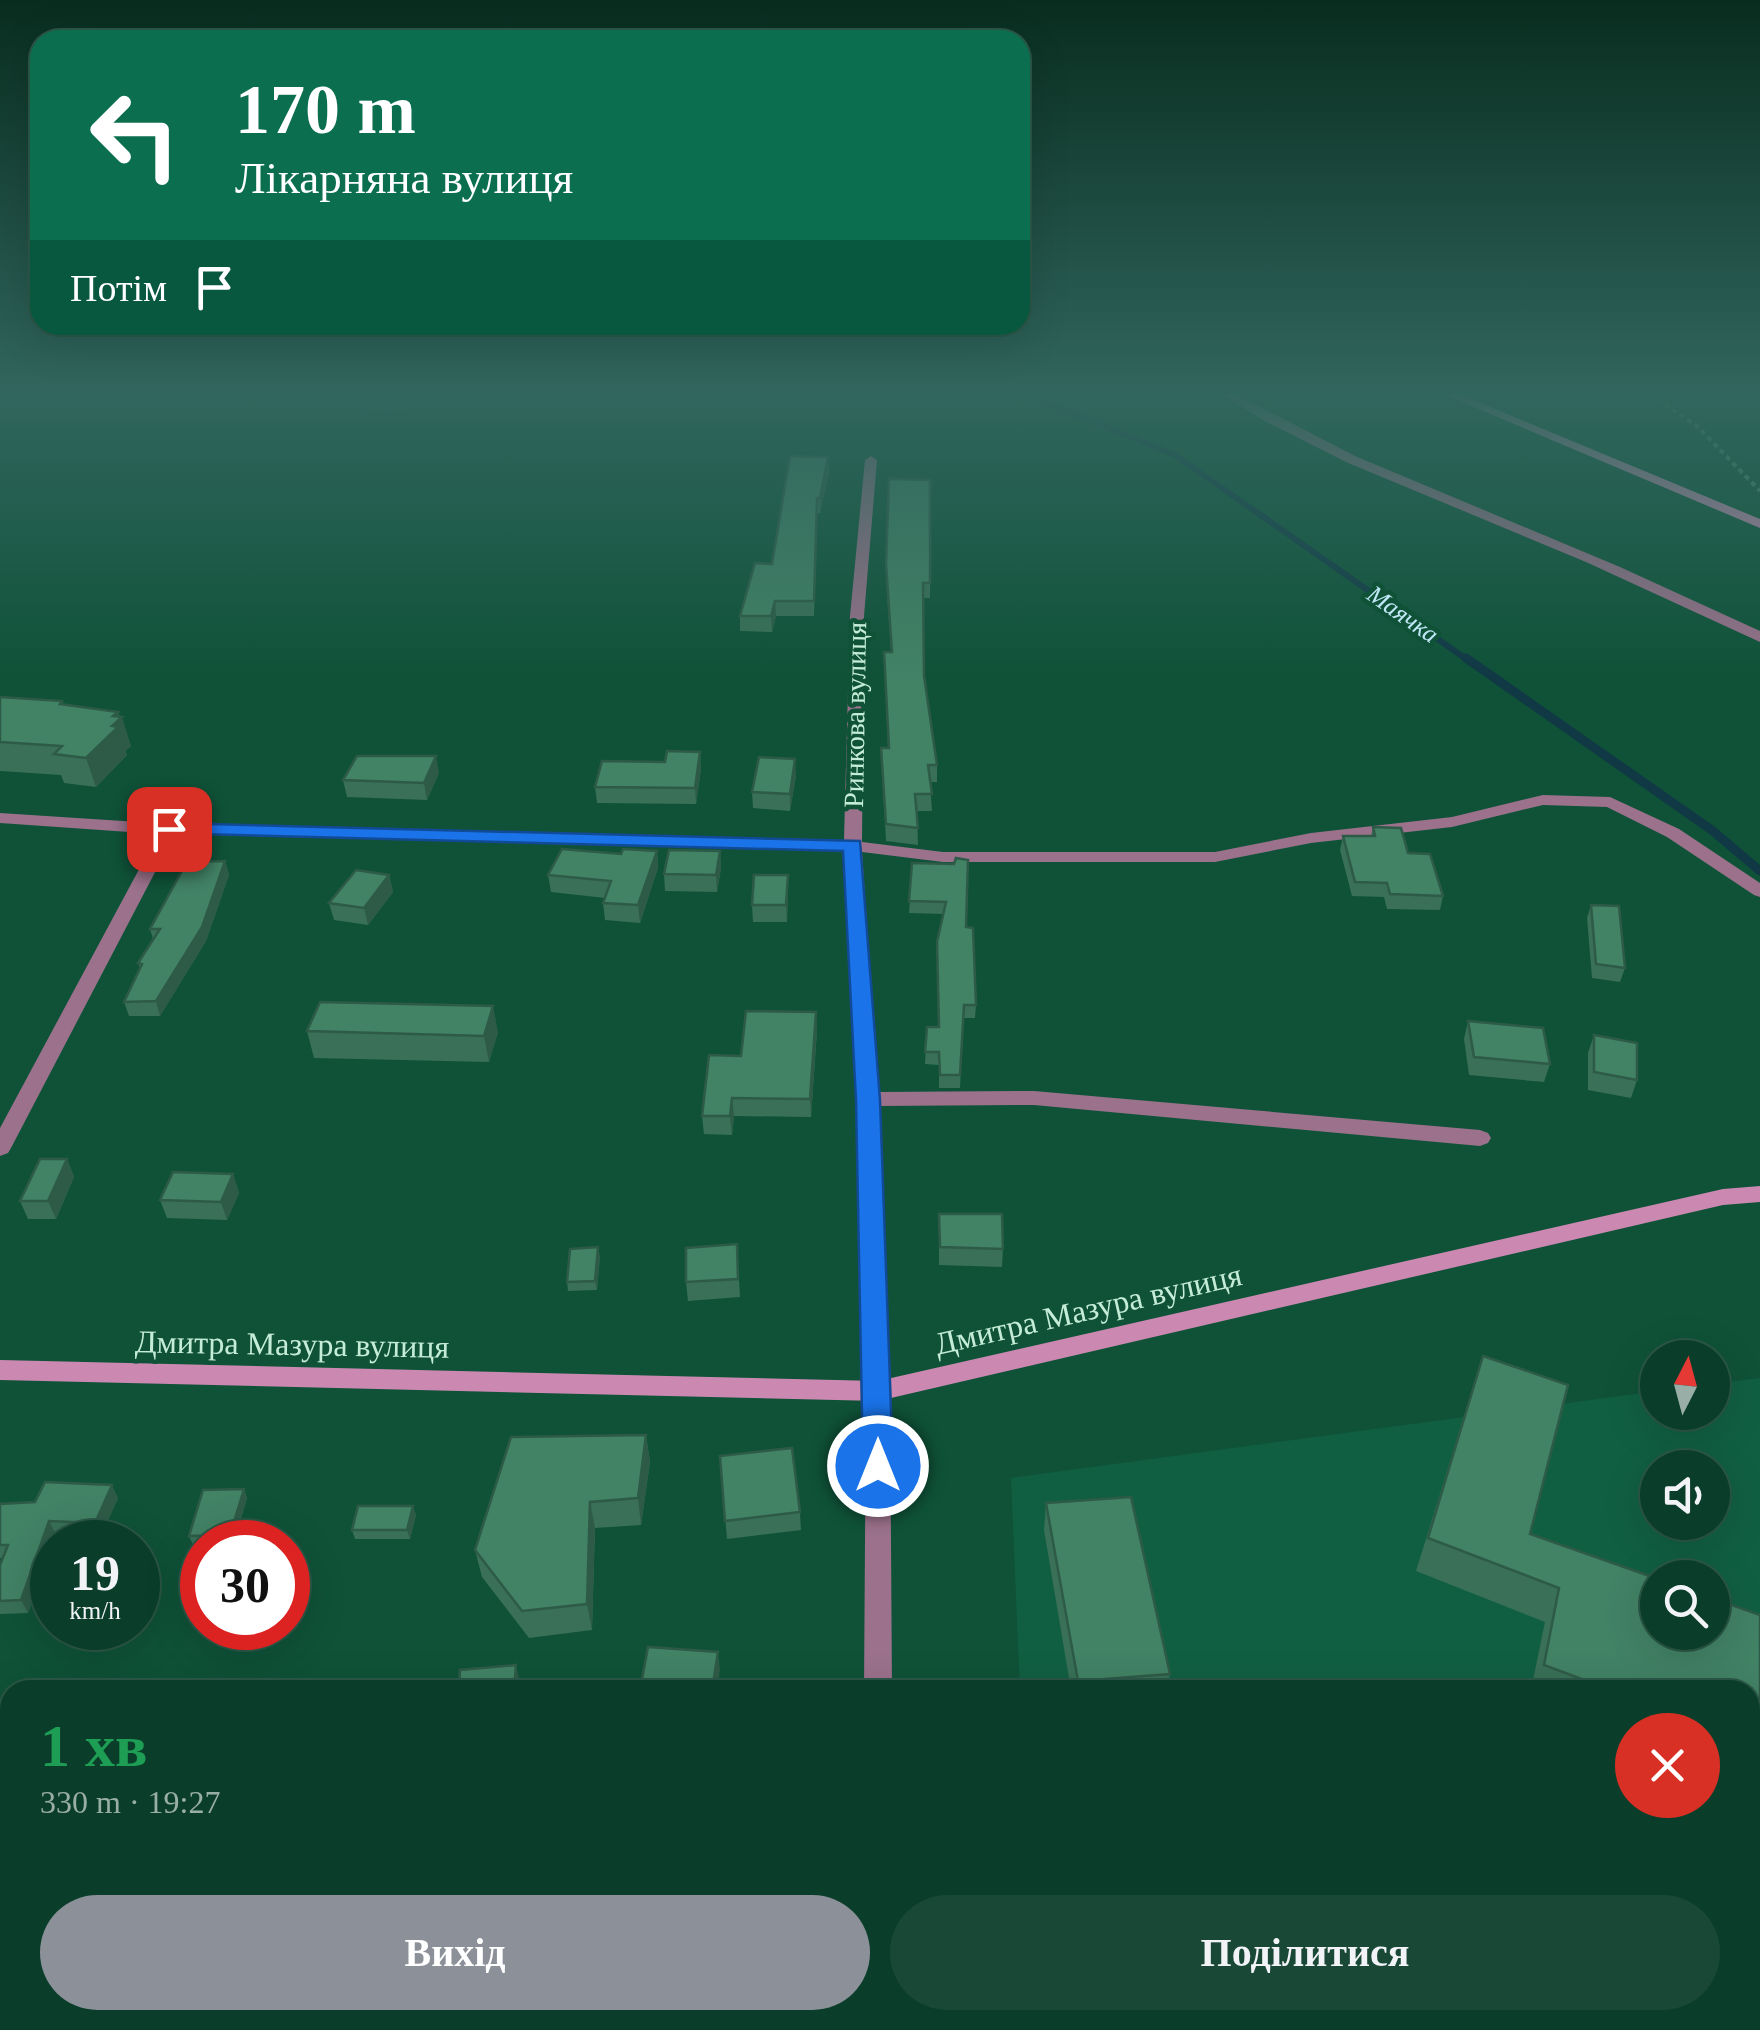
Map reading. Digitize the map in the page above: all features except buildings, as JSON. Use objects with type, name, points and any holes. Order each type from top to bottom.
[{"type":"street","name":"Ринкова вулиця","points":[[868,489],[857,616],[853,846],[868,1100],[878,1391],[878,1680]]},
{"type":"street","points":[[1421,489],[1566,548],[1760,638]]},
{"type":"street","points":[[1676,489],[1760,524]]},
{"type":"street","points":[[0,818],[169,829],[853,846],[943,857],[1215,858],[1311,838],[1452,822],[1543,800],[1610,802],[1673,833],[1760,891]]},
{"type":"street","points":[[0,1148],[169,829]]},
{"type":"street","points":[[868,1100],[1034,1098],[1480,1138]]},
{"type":"street","name":"Дмитра Мазура вулиця","points":[[0,1370],[878,1391],[1687,1205],[1760,1194]]},
{"type":"shaded area","points":[[1760,1378],[1760,1680],[1020,1680],[1011,1478],[1640,1393],[1640,1430],[1730,1430],[1730,1382]]},
{"type":"waterway","name":"Маячка","points":[[1223,489],[1469,661]]},
{"type":"waterway","name":"Маячка","points":[[1466,658],[1713,831],[1760,871]]},
{"type":"route","points":[[169,829],[853,846],[868,1100],[878,1466]]}]
